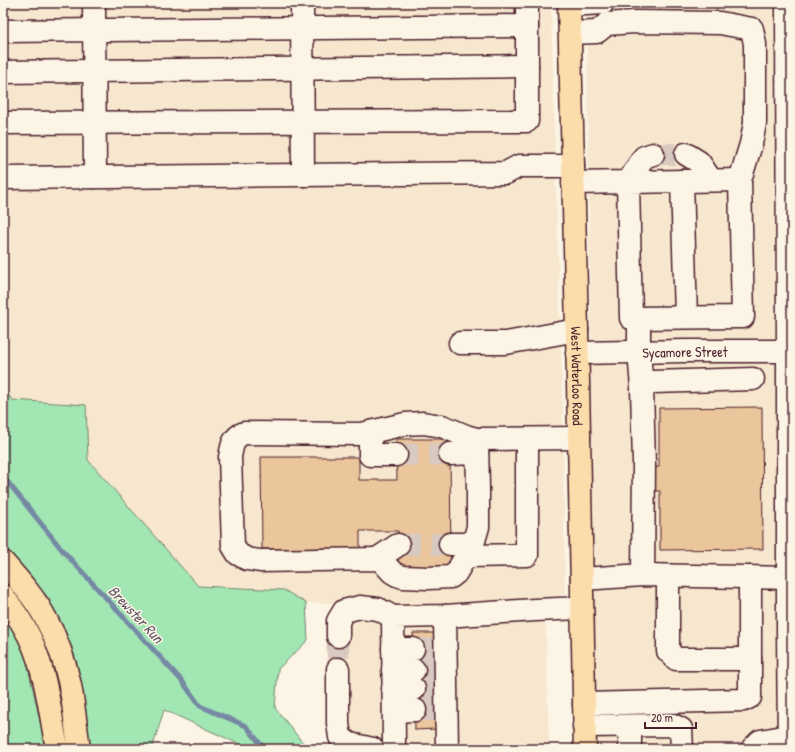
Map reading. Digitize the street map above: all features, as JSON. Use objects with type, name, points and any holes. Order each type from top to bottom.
[{"type":"main road","name":"West Waterloo Road","points":[[569,4],[585,749]]},
{"type":"main road","points":[[3,562],[31,596],[46,618],[57,643],[70,686],[79,749]]},
{"type":"main road","points":[[3,596],[16,613],[30,638],[40,662],[57,749]]},
{"type":"street","points":[[94,3],[95,177]]},
{"type":"street","points":[[302,3],[303,175]]},
{"type":"street","points":[[3,123],[527,121],[527,3]]},
{"type":"street","points":[[569,4],[603,3]]},
{"type":"street","points":[[752,749],[760,741],[789,742],[789,11]]},
{"type":"street","points":[[570,34],[596,32],[607,24],[634,22],[720,23],[752,29],[755,44],[755,123],[751,144],[740,180],[743,317],[631,318],[628,182],[644,157],[652,154]]},
{"type":"street","points":[[3,31],[527,26]]},
{"type":"street","points":[[3,72],[527,66]]},
{"type":"street","points":[[686,154],[699,162],[711,180]]},
{"type":"street","points":[[3,178],[506,173],[519,166],[628,182],[740,180]]},
{"type":"street","points":[[682,181],[686,317]]},
{"type":"street","points":[[639,318],[644,464],[643,575]]},
{"type":"street","points":[[460,343],[506,343],[577,330]]},
{"type":"street","points":[[730,351],[731,379]]},
{"type":"street","name":"Sycamore Street","points":[[577,353],[790,351]]},
{"type":"street","points":[[642,388],[653,382],[753,378]]},
{"type":"street","points":[[422,423],[442,426],[466,436],[477,446],[478,527],[463,548],[456,573],[451,577],[403,577],[392,572],[382,561],[377,559],[260,561],[248,559],[238,554],[233,546],[230,457],[233,443],[239,435],[244,433],[362,434],[405,424],[422,423]]},
{"type":"street","points":[[370,432],[370,455],[396,455]]},
{"type":"street","points":[[450,454],[477,446],[527,439],[579,438]]},
{"type":"street","points":[[463,548],[527,556],[527,439]]},
{"type":"street","points":[[377,559],[398,545]]},
{"type":"street","points":[[582,579],[643,575],[788,578]]},
{"type":"street","points":[[668,576],[668,651],[676,659],[750,658]]},
{"type":"street","points":[[584,704],[744,700],[750,697],[750,577]]},
{"type":"street","points":[[338,636],[338,621],[344,611],[360,607],[378,609],[393,616],[445,616],[582,608]]},
{"type":"street","points":[[393,616],[422,679],[446,749]]},
{"type":"street","points":[[338,669],[338,722],[340,737],[350,744],[387,747],[422,679],[445,616]]},
{"type":"street","points":[[584,726],[673,725],[681,729],[682,749]]},
{"type":"street","points":[[630,726],[630,749]]},
{"type":"shaded area","points":[[3,3],[551,3],[563,412],[565,594],[545,599],[549,749],[342,749],[332,745],[325,634],[338,603],[306,603],[284,590],[198,587],[88,460],[86,405],[12,400],[3,386]]},
{"type":"shaded area","points":[[586,3],[785,3],[784,345],[591,346]]},
{"type":"shaded area","points":[[788,351],[792,749],[585,749],[577,353]]},
{"type":"green space","points":[[3,386],[12,400],[86,405],[88,460],[198,586],[284,590],[306,603],[308,640],[278,669],[275,708],[307,748],[306,749],[250,749],[164,710],[152,749],[86,749],[50,600],[3,546]]},
{"type":"green space","points":[[3,610],[24,650],[45,749],[3,749]]},
{"type":"building","points":[[762,407],[763,549],[660,550],[660,491],[635,491],[635,467],[659,467],[659,408]]},
{"type":"building","points":[[396,439],[450,439],[451,572],[398,572],[398,531],[360,531],[360,548],[262,549],[261,457],[359,457],[359,480],[397,480]]},
{"type":"building","points":[[413,633],[434,633],[436,729],[415,730]]},
{"type":"waterway","name":"Brewster Run","points":[[3,476],[63,551],[182,681],[200,706],[246,726],[266,749]]},
{"type":"tunnel","points":[[653,154],[686,154]]},
{"type":"tunnel","points":[[396,455],[450,454]]},
{"type":"tunnel","points":[[398,545],[450,544]]},
{"type":"tunnel","points":[[338,636],[338,669]]},
{"type":"tunnel","points":[[413,649],[435,649]]},
{"type":"tunnel","points":[[414,670],[435,669]]},
{"type":"tunnel","points":[[414,689],[435,689]]},
{"type":"tunnel","points":[[415,710],[436,710]]}]
